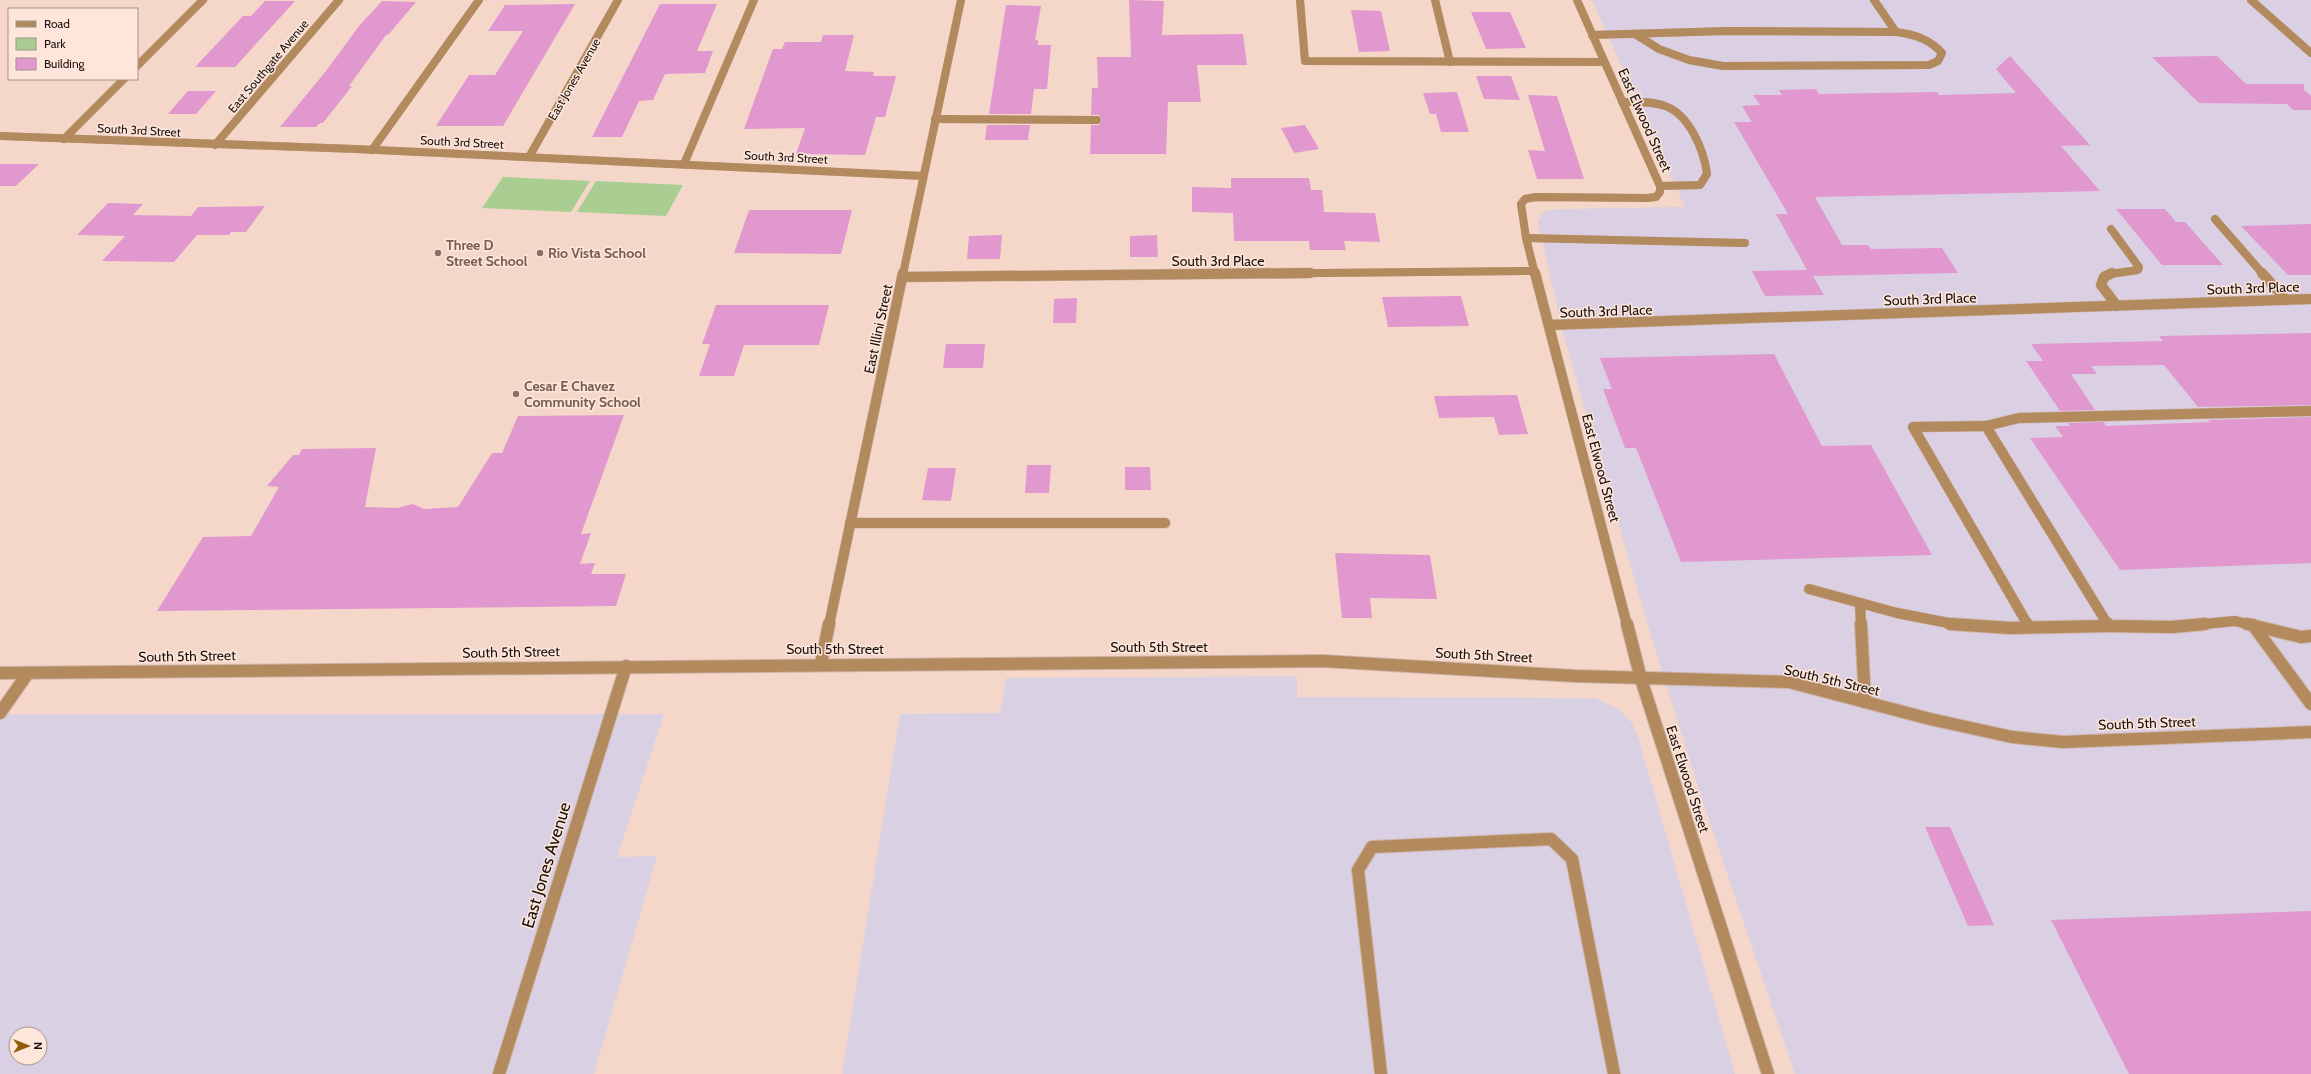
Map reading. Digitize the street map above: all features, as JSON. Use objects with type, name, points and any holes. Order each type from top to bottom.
[{"type":"street","points":[[138,65],[203,0]]},
{"type":"street","name":"East Southgate Avenue","points":[[215,145],[339,0]]},
{"type":"street","points":[[372,150],[479,0]]},
{"type":"street","name":"East Jones Avenue","points":[[529,157],[618,0]]},
{"type":"street","points":[[684,164],[754,0]]},
{"type":"street","name":"East Illini Street","points":[[821,664],[961,0]]},
{"type":"street","points":[[1300,0],[1305,61],[1604,62]]},
{"type":"street","points":[[1435,0],[1450,62]]},
{"type":"street","name":"East Elwood Street","points":[[1577,0],[1660,186],[1660,192],[1656,197],[1647,198],[1525,199],[1521,204],[1526,238],[1641,679],[1768,1074]]},
{"type":"street","points":[[1874,0],[1896,32]]},
{"type":"street","points":[[2251,0],[2311,53]]},
{"type":"street","points":[[1592,35],[1734,31],[1911,32],[1935,43],[1942,52],[1938,61],[1930,65],[1723,66],[1688,60],[1659,49],[1635,34]]},
{"type":"street","points":[[64,138],[123,80]]},
{"type":"street","points":[[1622,102],[1661,104],[1676,110],[1682,115],[1706,158],[1707,174],[1700,185],[1660,186]]},
{"type":"street","points":[[935,119],[1097,120]]},
{"type":"street","name":"South 3rd Street","points":[[0,136],[372,150],[923,176]]},
{"type":"street","points":[[2215,219],[2286,300]]},
{"type":"street","points":[[2111,230],[2139,267],[2138,270],[2112,273],[2104,277],[2100,285],[2117,306]]},
{"type":"street","points":[[1526,238],[1745,244]]},
{"type":"street","name":"South 3rd Place","points":[[902,277],[1535,271]]},
{"type":"street","name":"South 3rd Place","points":[[1549,325],[2311,299]]},
{"type":"street","points":[[2029,627],[1913,427],[1986,426],[2019,418],[2311,411]]},
{"type":"street","points":[[1986,426],[2109,626]]},
{"type":"street","points":[[850,523],[1165,523]]},
{"type":"street","points":[[1809,589],[1860,604],[1951,624],[2029,627],[2172,627],[2235,621],[2301,637],[2311,636]]},
{"type":"street","points":[[1860,604],[1866,702]]},
{"type":"street","points":[[2253,626],[2311,704]]},
{"type":"street","name":"South 5th Street","points":[[0,673],[821,664],[1323,661],[1641,679],[1789,682],[1866,702],[2012,736],[2064,742],[2311,732]]},
{"type":"street","name":"East Jones Avenue","points":[[499,1074],[626,666]]},
{"type":"street","points":[[0,713],[28,673]]},
{"type":"street","points":[[1381,1074],[1358,870],[1372,847],[1551,839],[1572,859],[1614,1074]]},
{"type":"shaded area","points":[[1592,0],[2311,0],[2311,1074],[1795,1074],[1700,793],[1649,629],[1564,337],[1538,222],[1543,213],[1547,210],[1685,207]]},
{"type":"shaded area","points":[[1297,676],[1297,697],[1595,698],[1619,709],[1632,723],[1638,737],[1735,1074],[842,1074],[900,714],[1000,713],[1006,678]]},
{"type":"shaded area","points":[[0,714],[664,714],[617,857],[657,856],[594,1074],[0,1074]]},
{"type":"green space","points":[[503,177],[590,181],[571,212],[482,208]]},
{"type":"green space","points":[[596,181],[683,185],[666,216],[577,212]]},
{"type":"building","points":[[1129,0],[1164,1],[1162,35],[1243,34],[1247,65],[1197,65],[1201,102],[1168,102],[1166,154],[1090,154],[1091,125],[1099,125],[1102,120],[1099,115],[1091,115],[1092,88],[1098,88],[1097,57],[1131,57]]},
{"type":"building","points":[[265,1],[295,1],[235,67],[195,67],[243,16],[251,16]]},
{"type":"building","points":[[382,1],[416,2],[388,35],[386,35],[349,86],[352,86],[323,123],[320,123],[316,127],[280,127],[326,71],[359,26]]},
{"type":"building","points":[[575,4],[503,126],[436,126],[469,75],[495,75],[523,31],[488,31],[505,5]]},
{"type":"building","points":[[660,4],[717,4],[697,51],[713,51],[705,73],[665,74],[653,100],[639,101],[622,137],[592,137]]},
{"type":"building","points":[[1006,5],[1041,6],[1035,40],[1038,40],[1038,45],[1051,45],[1047,89],[1034,89],[1031,114],[989,114]]},
{"type":"building","points":[[1351,10],[1381,11],[1390,51],[1359,52]]},
{"type":"building","points":[[1471,12],[1510,12],[1526,48],[1486,49]]},
{"type":"building","points":[[823,35],[854,35],[845,71],[874,72],[873,76],[896,76],[885,117],[876,117],[865,155],[796,154],[805,128],[744,129],[773,49],[782,49],[785,42],[821,42]]},
{"type":"building","points":[[2010,56],[2090,145],[2061,146],[2100,191],[1815,197],[1842,245],[1868,245],[1871,249],[1942,248],[1958,273],[1813,276],[1824,295],[1765,296],[1752,271],[1807,270],[1776,214],[1788,214],[1734,122],[1752,122],[1742,106],[1760,105],[1753,95],[1782,95],[1779,90],[1816,89],[1819,94],[1937,92],[1939,95],[2016,93],[1996,69]]},
{"type":"building","points":[[2217,56],[2246,84],[2304,84],[2304,90],[2311,96],[2311,110],[2293,110],[2287,104],[2199,103],[2152,57]]},
{"type":"building","points":[[1476,76],[1511,76],[1520,100],[1484,99]]},
{"type":"building","points":[[188,91],[216,91],[196,114],[168,114]]},
{"type":"building","points":[[1457,92],[1469,132],[1441,132],[1436,114],[1430,114],[1423,93]]},
{"type":"building","points":[[1528,95],[1557,96],[1584,179],[1537,179],[1528,150],[1545,151]]},
{"type":"building","points":[[987,125],[1030,125],[1028,140],[985,140]]},
{"type":"building","points":[[1305,125],[1319,149],[1294,153],[1281,128]]},
{"type":"building","points":[[0,164],[39,164],[16,186],[0,186]]},
{"type":"building","points":[[1231,178],[1309,178],[1311,190],[1322,190],[1324,212],[1375,213],[1380,242],[1344,241],[1346,250],[1310,250],[1309,241],[1234,241],[1233,213],[1192,212],[1192,187],[1231,188]]},
{"type":"building","points":[[108,203],[143,204],[133,215],[191,216],[198,207],[265,206],[246,232],[231,232],[229,235],[197,235],[174,262],[102,261],[125,236],[77,235]]},
{"type":"building","points":[[2116,209],[2165,209],[2176,222],[2185,222],[2223,265],[2162,265]]},
{"type":"building","points":[[749,210],[852,210],[841,254],[734,253]]},
{"type":"building","points":[[2311,224],[2311,275],[2288,275],[2241,226]]},
{"type":"building","points":[[1002,235],[1000,259],[967,259],[969,236]]},
{"type":"building","points":[[1157,235],[1158,257],[1130,257],[1130,236]]},
{"type":"building","points":[[1461,296],[1469,326],[1388,327],[1382,297]]},
{"type":"building","points":[[1077,298],[1076,323],[1053,323],[1054,299]]},
{"type":"building","points":[[716,305],[829,305],[819,345],[744,345],[734,376],[699,376],[710,344],[702,344]]},
{"type":"building","points":[[2311,333],[2311,405],[2198,407],[2164,365],[2091,366],[2097,374],[2071,374],[2095,410],[2060,411],[2026,361],[2043,361],[2031,344],[2163,341],[2159,336]]},
{"type":"building","points":[[946,344],[985,344],[983,368],[943,368]]},
{"type":"building","points":[[1774,354],[1822,446],[1871,445],[1932,555],[1681,562],[1636,448],[1625,448],[1603,389],[1612,389],[1600,358]]},
{"type":"building","points":[[1517,395],[1528,434],[1499,435],[1494,417],[1439,418],[1434,396]]},
{"type":"building","points":[[624,415],[581,534],[591,533],[580,564],[595,563],[591,574],[626,574],[616,606],[157,611],[203,537],[251,536],[279,487],[267,486],[293,455],[299,455],[302,449],[376,448],[365,507],[397,508],[413,504],[424,509],[458,507],[492,453],[502,453],[518,416]]},
{"type":"building","points":[[2311,417],[2311,563],[2120,570],[2030,438],[2063,437],[2055,426],[2070,426],[2068,423],[2104,422],[2106,426],[2210,422],[2208,420]]},
{"type":"building","points":[[1027,465],[1051,465],[1049,493],[1025,493]]},
{"type":"building","points":[[1125,467],[1150,467],[1151,490],[1125,490]]},
{"type":"building","points":[[928,468],[956,468],[951,501],[922,500]]},
{"type":"building","points":[[1335,553],[1430,555],[1437,599],[1370,598],[1372,618],[1342,618]]},
{"type":"building","points":[[1925,827],[1950,827],[1994,925],[1968,926]]},
{"type":"building","points":[[2311,911],[2311,1074],[2129,1074],[2051,920]]},
{"type":"place","name":"Three D Street School","points":[[438,253]]},
{"type":"place","name":"Rio Vista School","points":[[540,253]]},
{"type":"place","name":"Cesar E Chavez Community School","points":[[516,394]]}]
